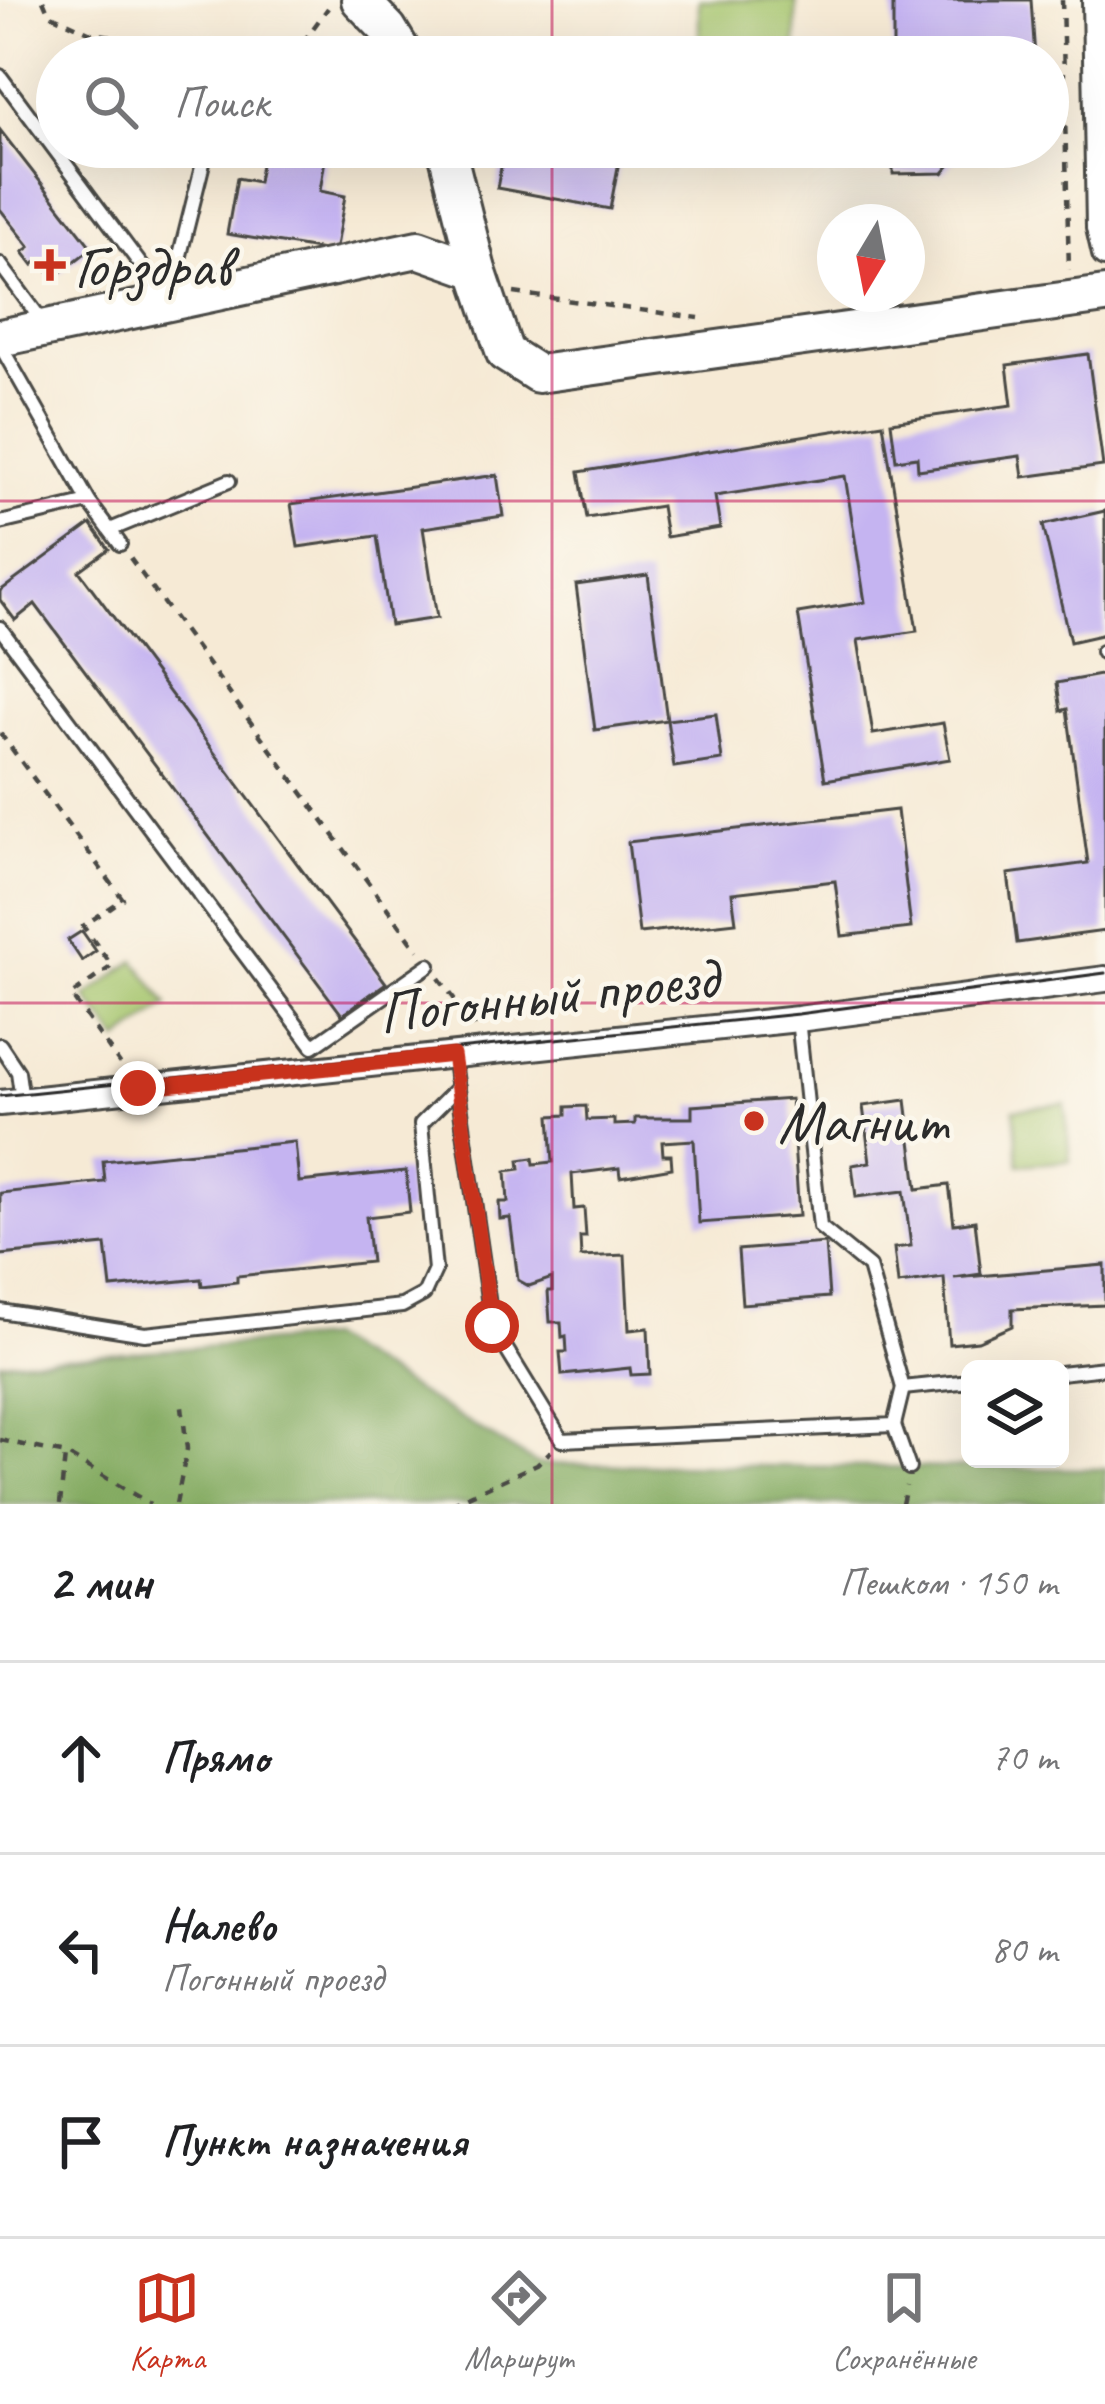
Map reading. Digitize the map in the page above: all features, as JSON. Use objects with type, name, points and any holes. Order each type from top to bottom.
[{"type":"street","points":[[1095,0],[1099,228],[1105,254]]},
{"type":"street","points":[[360,3],[392,36]]},
{"type":"street","points":[[451,168],[505,352],[538,374],[1087,297]]},
{"type":"street","points":[[0,341],[418,249],[481,281]]},
{"type":"street","name":"Погонный проезд","points":[[11,1102],[798,1019],[1105,980]]},
{"type":"lane","points":[[0,76],[36,124]]},
{"type":"lane","points":[[69,168],[169,302]]},
{"type":"lane","points":[[169,302],[202,168]]},
{"type":"lane","points":[[0,264],[47,328]]},
{"type":"lane","points":[[0,341],[89,502],[120,544]]},
{"type":"lane","points":[[110,530],[229,481]]},
{"type":"lane","points":[[0,523],[89,502]]},
{"type":"lane","points":[[0,628],[313,1046],[429,965]]},
{"type":"lane","points":[[798,1019],[820,1227],[869,1267],[902,1388],[894,1425],[909,1468]]},
{"type":"lane","points":[[0,1045],[18,1072],[11,1102]]},
{"type":"lane","points":[[453,1055],[492,1326],[562,1440],[894,1425]]},
{"type":"lane","points":[[0,1311],[145,1334],[402,1306],[424,1294],[435,1270],[421,1124],[458,1087]]},
{"type":"lane","points":[[1069,1371],[1105,1368]]},
{"type":"lane","points":[[902,1388],[961,1382]]},
{"type":"path","points":[[43,0],[49,14],[91,33],[111,36]]},
{"type":"path","points":[[1062,0],[1065,36]]},
{"type":"path","points":[[307,36],[324,11],[360,3]]},
{"type":"path","points":[[1069,83],[1087,297]]},
{"type":"path","points":[[481,281],[520,293],[709,320]]},
{"type":"path","points":[[120,544],[493,1051]]},
{"type":"path","points":[[0,733],[123,898],[83,926],[112,966],[71,995],[138,1088]]},
{"type":"path","points":[[176,1504],[187,1449],[182,1398]]},
{"type":"path","points":[[0,1440],[65,1454],[150,1504]]},
{"type":"path","points":[[451,1504],[537,1464],[562,1440]]},
{"type":"path","points":[[60,1504],[65,1454]]},
{"type":"green space","points":[[699,0],[796,0],[796,36],[699,36]]},
{"type":"green space","points":[[135,960],[168,1005],[119,1041],[86,997]]},
{"type":"green space","points":[[1065,1104],[1070,1161],[1019,1165],[1014,1109]]},
{"type":"green space","points":[[327,1338],[537,1464],[1105,1469],[1105,1504],[0,1504],[0,1362]]},
{"type":"building","points":[[893,0],[1031,0],[1034,36],[893,36]]},
{"type":"building","points":[[0,130],[92,248],[53,278],[39,260],[33,265],[23,252],[30,247],[0,209]]},
{"type":"building","points":[[260,168],[324,168],[320,191],[345,196],[335,252],[227,234],[237,178],[258,182]]},
{"type":"building","points":[[501,168],[618,168],[610,209],[497,188]]},
{"type":"building","points":[[893,168],[947,168],[943,173],[893,174]]},
{"type":"building","points":[[1088,354],[1103,466],[1023,477],[1020,456],[918,470],[917,457],[896,460],[891,422],[1012,405],[1007,365]]},
{"type":"building","points":[[883,423],[917,631],[858,640],[873,734],[943,723],[950,759],[825,780],[798,613],[865,602],[845,476],[715,496],[720,528],[666,537],[661,506],[587,518],[579,472]]},
{"type":"building","points":[[497,475],[503,516],[423,528],[437,618],[390,625],[377,536],[298,547],[291,504]]},
{"type":"building","points":[[1105,511],[1105,634],[1070,642],[1043,525]]},
{"type":"building","points":[[91,524],[109,549],[79,571],[386,983],[342,1015],[35,604],[15,620],[0,600],[0,591]]},
{"type":"building","points":[[648,575],[667,720],[595,730],[576,585]]},
{"type":"building","points":[[1105,674],[1105,931],[1017,943],[1008,874],[1088,863],[1067,709],[1061,711],[1057,683]]},
{"type":"building","points":[[716,714],[722,760],[674,767],[667,720]]},
{"type":"building","points":[[897,810],[911,928],[842,936],[835,881],[732,893],[736,922],[639,933],[628,842]]},
{"type":"building","points":[[82,931],[96,951],[82,961],[68,940]]},
{"type":"building","points":[[791,1099],[799,1216],[699,1223],[694,1140],[662,1142],[663,1155],[671,1155],[672,1168],[620,1177],[619,1168],[572,1174],[574,1209],[584,1208],[586,1237],[580,1237],[581,1257],[625,1255],[629,1330],[648,1328],[650,1374],[631,1375],[630,1368],[562,1375],[560,1352],[567,1352],[566,1336],[562,1337],[561,1322],[550,1322],[552,1278],[529,1286],[518,1280],[510,1218],[500,1219],[499,1202],[508,1202],[506,1171],[520,1169],[519,1160],[553,1162],[550,1116],[566,1115],[566,1107],[586,1106],[587,1120],[635,1124],[635,1118],[692,1118],[692,1106]]},
{"type":"building","points":[[906,1100],[917,1189],[949,1185],[954,1224],[975,1221],[981,1274],[954,1278],[1105,1265],[1105,1305],[1012,1309],[1012,1326],[978,1341],[949,1344],[944,1278],[898,1284],[894,1248],[911,1246],[904,1191],[856,1197],[852,1165],[870,1162],[863,1106]]},
{"type":"building","points":[[295,1142],[299,1182],[406,1171],[410,1212],[366,1217],[371,1262],[237,1276],[237,1282],[202,1286],[201,1279],[111,1288],[106,1245],[0,1255],[0,1193],[105,1182],[103,1161]]},
{"type":"building","points":[[825,1243],[829,1297],[742,1304],[738,1250]]},
{"type":"tram line","points":[[0,1096],[798,1014],[1105,973]]},
{"type":"place","name":"Горздрав","points":[[50,265]]},
{"type":"place","name":"Магнит","points":[[754,1121]]},
{"type":"route","points":[[138,1088],[453,1055],[492,1326]]}]
